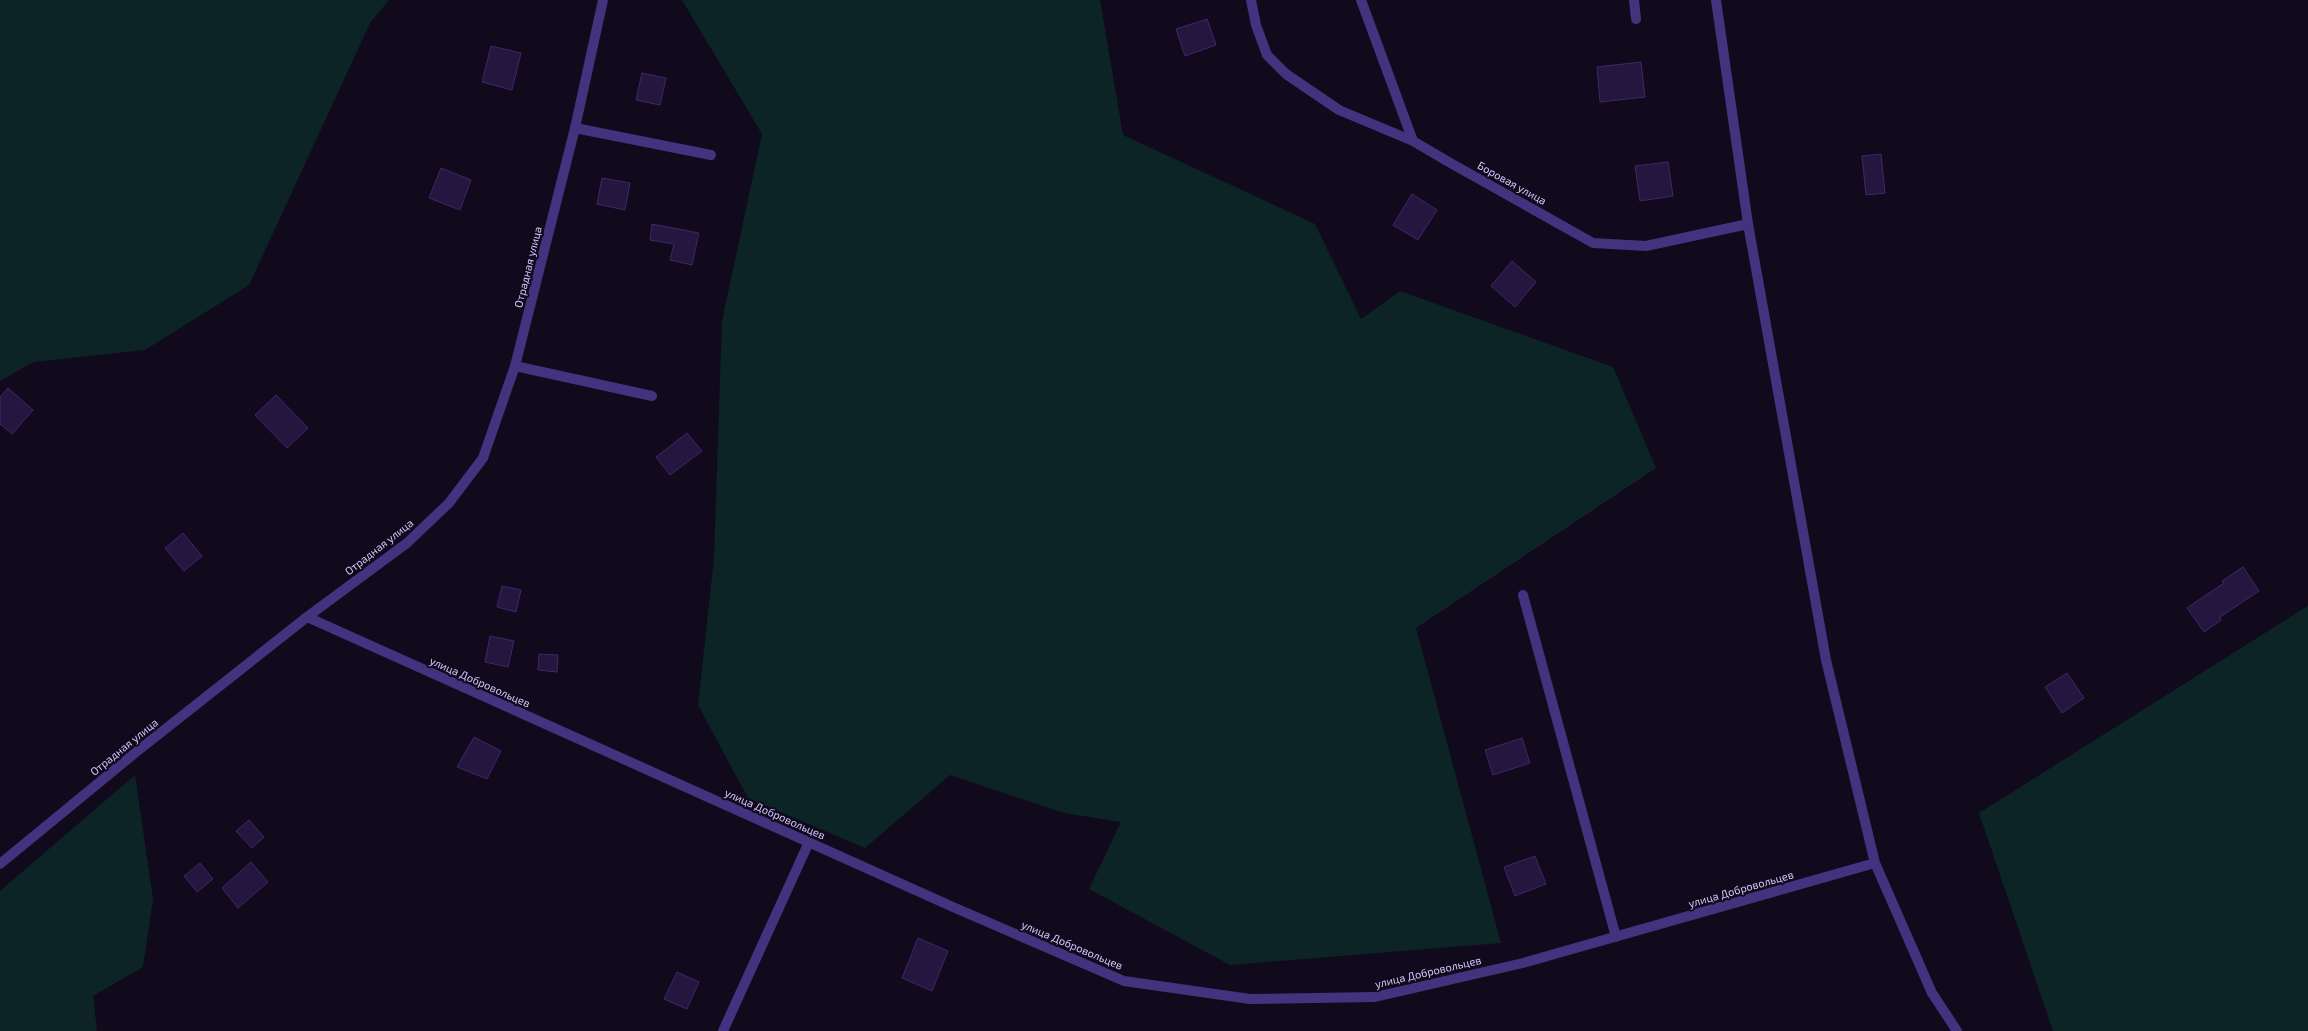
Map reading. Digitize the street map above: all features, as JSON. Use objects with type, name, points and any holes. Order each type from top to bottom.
[{"type":"street","name":"Отрадная улица","points":[[0,864],[307,617],[407,543],[449,503],[483,458],[515,366],[575,128],[603,0]]},
{"type":"street","name":"Боровая улица","points":[[1251,0],[1256,25],[1267,55],[1286,74],[1339,110],[1413,141],[1593,243],[1646,246],[1748,224]]},
{"type":"street","points":[[1361,0],[1413,141]]},
{"type":"street","points":[[1634,0],[1636,19]]},
{"type":"street","points":[[1716,0],[1748,224],[1826,660],[1875,863],[1932,993],[1957,1031]]},
{"type":"street","points":[[575,128],[710,155]]},
{"type":"street","points":[[515,366],[652,396]]},
{"type":"street","points":[[1523,595],[1616,936]]},
{"type":"street","name":"улица Добровольцев","points":[[307,617],[809,842],[1124,981],[1250,998],[1375,997],[1523,963],[1875,863]]},
{"type":"street","points":[[723,1031],[809,842]]},
{"type":"green space","points":[[0,0],[389,0],[370,23],[249,285],[145,350],[33,362],[0,381]]},
{"type":"green space","points":[[682,0],[1100,0],[1123,135],[1315,224],[1361,319],[1400,291],[1613,367],[1656,468],[1416,628],[1501,943],[1230,965],[1089,889],[1121,822],[1064,813],[950,775],[865,848],[748,798],[698,705],[714,558],[722,321],[762,134]]},
{"type":"green space","points":[[2308,606],[2308,1031],[2053,1031],[1979,813]]},
{"type":"green space","points":[[135,775],[153,899],[143,967],[93,996],[97,1031],[0,1031],[0,891]]},
{"type":"building","points":[[1207,19],[1216,45],[1185,56],[1176,29]]},
{"type":"building","points":[[491,46],[521,53],[512,90],[482,82]]},
{"type":"building","points":[[1641,62],[1645,97],[1600,102],[1597,67]]},
{"type":"building","points":[[642,73],[666,78],[660,105],[636,100]]},
{"type":"building","points":[[1881,154],[1885,193],[1866,195],[1862,156]]},
{"type":"building","points":[[1668,162],[1673,196],[1640,201],[1635,166]]},
{"type":"building","points":[[441,168],[471,180],[460,210],[429,198]]},
{"type":"building","points":[[602,178],[630,183],[625,210],[597,204]]},
{"type":"building","points":[[1412,194],[1437,210],[1418,240],[1393,225]]},
{"type":"building","points":[[652,224],[699,233],[692,265],[670,260],[674,244],[650,240]]},
{"type":"building","points":[[1512,261],[1536,282],[1515,307],[1491,286]]},
{"type":"building","points":[[8,388],[33,410],[12,434],[0,424],[0,397]]},
{"type":"building","points":[[276,395],[308,428],[287,448],[255,415]]},
{"type":"building","points":[[687,433],[702,451],[670,475],[656,457]]},
{"type":"building","points":[[183,533],[202,556],[184,571],[165,548]]},
{"type":"building","points":[[2243,567],[2259,591],[2220,617],[2221,620],[2204,632],[2187,608],[2224,583],[2222,581]]},
{"type":"building","points":[[502,586],[521,590],[516,612],[497,607]]},
{"type":"building","points":[[490,636],[514,641],[508,667],[485,662]]},
{"type":"building","points":[[539,654],[558,655],[557,672],[538,670]]},
{"type":"building","points":[[2067,673],[2084,698],[2062,713],[2045,687]]},
{"type":"building","points":[[474,737],[501,751],[487,779],[457,767]]},
{"type":"building","points":[[1522,738],[1530,763],[1493,775],[1485,750]]},
{"type":"building","points":[[249,820],[264,837],[252,848],[236,831]]},
{"type":"building","points":[[1535,856],[1546,884],[1515,896],[1504,867]]},
{"type":"building","points":[[251,862],[268,882],[238,908],[222,888]]},
{"type":"building","points":[[200,863],[213,879],[197,892],[184,876]]},
{"type":"building","points":[[918,938],[948,951],[932,991],[902,978]]},
{"type":"building","points":[[677,972],[699,982],[687,1009],[664,999]]}]
